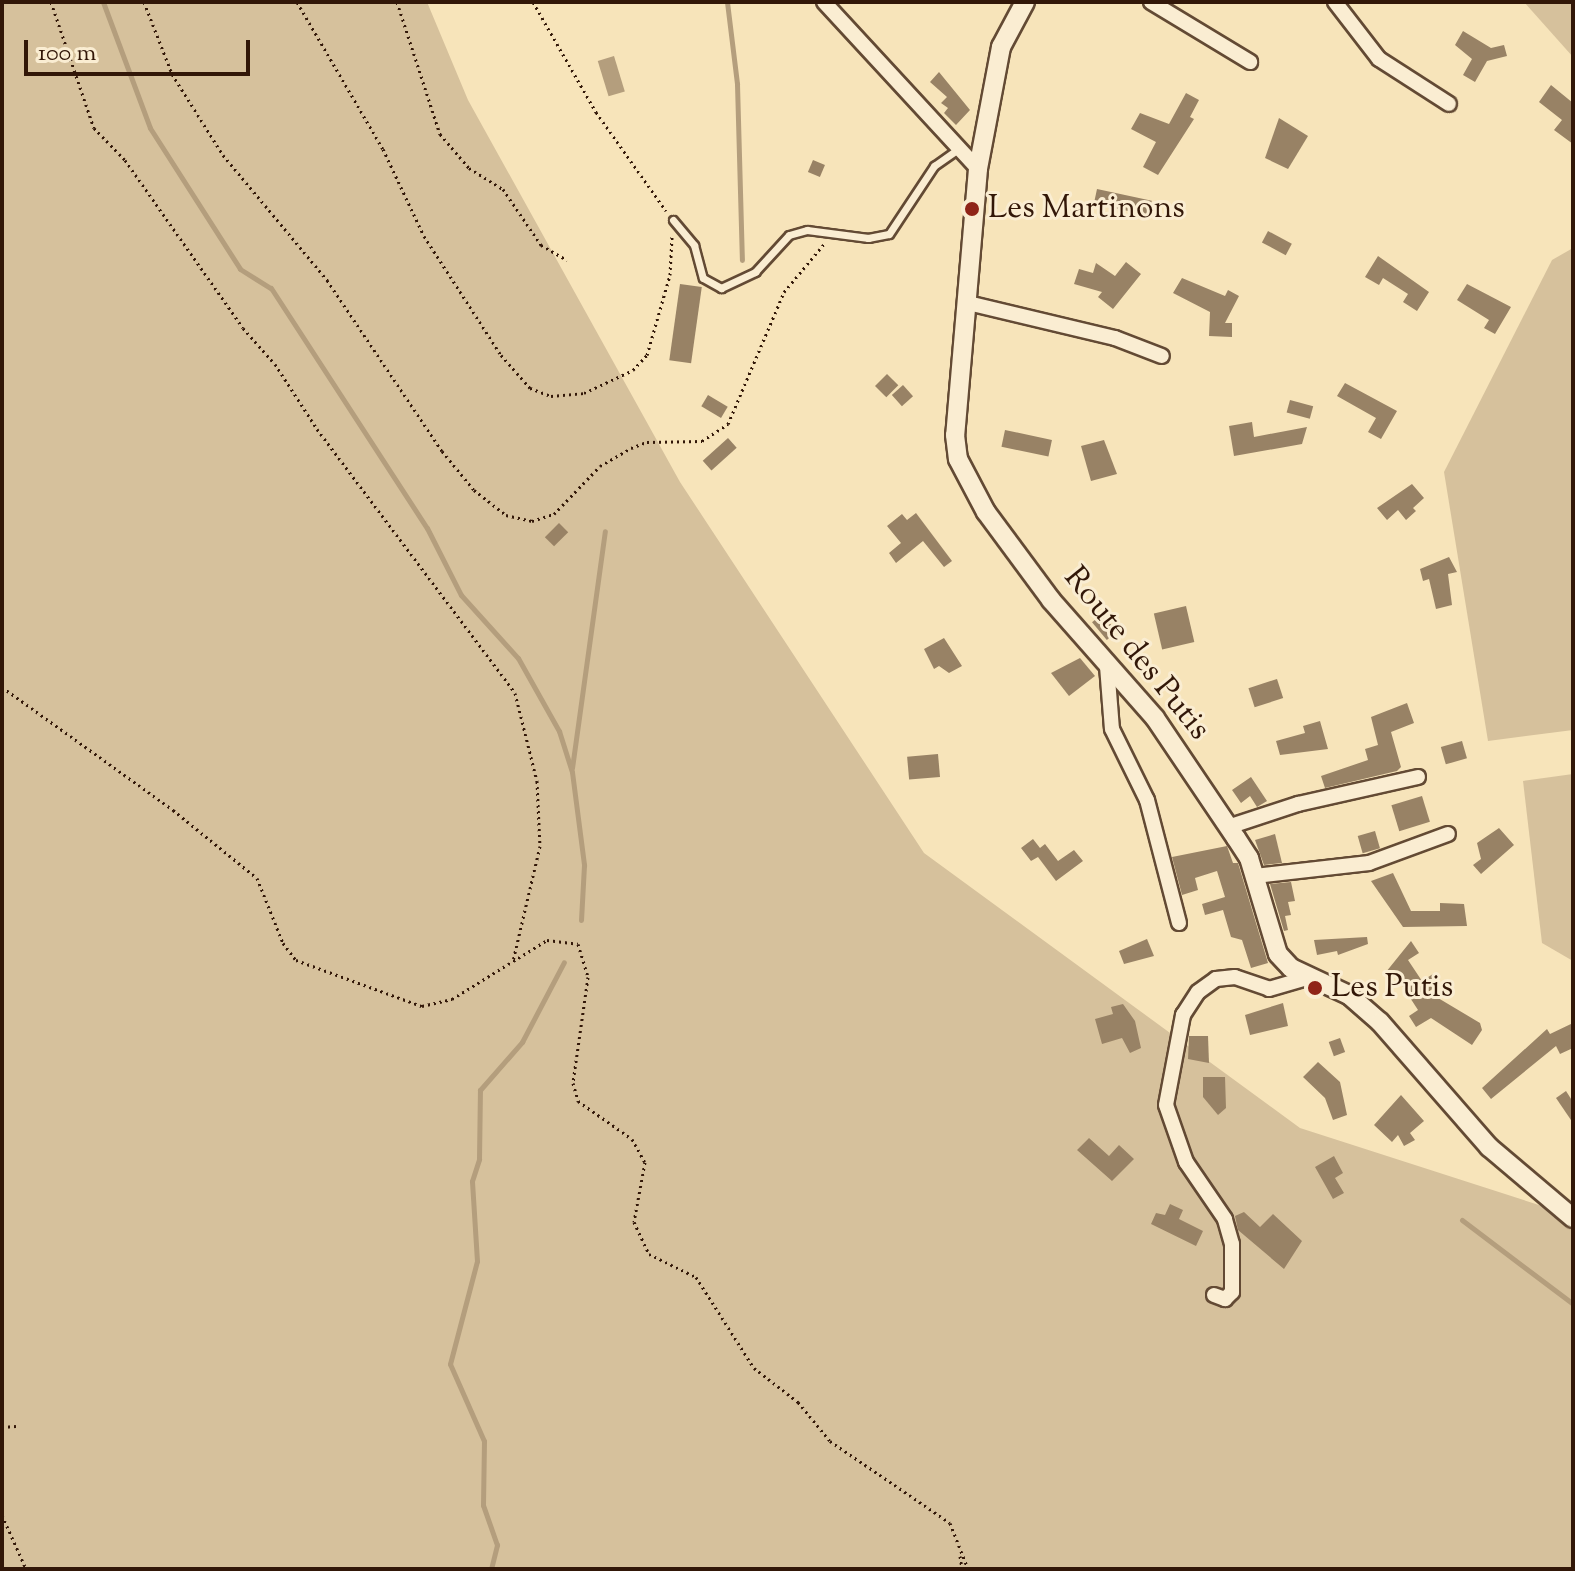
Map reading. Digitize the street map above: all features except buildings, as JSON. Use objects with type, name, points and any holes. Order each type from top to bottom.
[{"type":"street","points":[[824,2],[957,150],[978,169]]},
{"type":"street","name":"Route des Putis","points":[[1025,2],[1001,47],[978,169],[955,435],[958,459],[986,512],[1107,666],[1155,718],[1228,827],[1255,876],[1278,954],[1310,977],[1349,995],[1380,1022],[1489,1147],[1573,1218]]},
{"type":"street","points":[[1151,2],[1250,62]]},
{"type":"street","points":[[1335,2],[1379,59],[1449,104]]},
{"type":"street","points":[[968,303],[1115,338],[1162,356]]},
{"type":"street","points":[[1107,666],[1112,729],[1147,800],[1179,923]]},
{"type":"street","points":[[1228,827],[1298,804],[1418,777]]},
{"type":"street","points":[[1255,876],[1369,863],[1448,834]]},
{"type":"street","points":[[1214,1295],[1225,1299],[1232,1292],[1232,1244],[1225,1219],[1186,1162],[1166,1105],[1183,1015],[1198,992],[1216,979],[1235,977],[1269,989],[1310,977]]},
{"type":"lane","points":[[673,220],[694,245],[703,278],[721,288],[755,272],[789,235],[841,232],[868,238],[889,234],[934,166],[957,150]]},
{"type":"path","points":[[51,2],[94,128],[125,160],[515,693],[537,781],[540,846],[513,961]]},
{"type":"path","points":[[144,2],[172,74],[223,155],[327,280],[442,451],[474,490],[506,515],[532,521],[554,514],[600,466],[631,448],[647,442],[702,441],[728,424],[784,292],[812,254],[841,232]]},
{"type":"path","points":[[297,2],[383,149],[424,236],[501,355],[530,388],[551,396],[584,393],[633,370],[647,355],[670,275],[673,220],[596,112],[533,2]]},
{"type":"path","points":[[397,2],[440,134],[469,168],[503,189],[541,245],[567,260]]},
{"type":"path","points":[[2,687],[173,810],[257,878],[283,943],[296,960],[422,1006],[452,999],[547,940],[578,944],[588,977],[573,1083],[578,1101],[593,1117],[632,1139],[645,1162],[634,1222],[649,1254],[696,1277],[754,1368],[798,1402],[830,1441],[950,1523],[968,1569]]},
{"type":"path","points":[[2,1427],[16,1426]]},
{"type":"path","points":[[2,1515],[26,1569]]},
{"type":"path","points":[[960,1548],[962,1569]]},
{"type":"shaded area","points":[[2,2],[427,2],[468,100],[680,482],[924,853],[1300,1128],[1573,1216],[1573,1569],[2,1569]]},
{"type":"shaded area","points":[[1524,2],[1573,2],[1573,57]]},
{"type":"shaded area","points":[[614,56],[625,91],[609,96],[598,61]]},
{"type":"shaded area","points":[[1573,248],[1573,730],[1488,741],[1444,472],[1552,260]]},
{"type":"shaded area","points":[[1573,774],[1573,961],[1542,943],[1523,781]]},
{"type":"waterway","points":[[103,2],[150,128],[240,269],[271,288],[427,528],[461,595],[518,658],[559,731],[572,772],[584,865],[581,920]]},
{"type":"waterway","points":[[727,2],[737,84],[742,260]]},
{"type":"waterway","points":[[572,768],[605,531]]},
{"type":"waterway","points":[[491,1569],[497,1545],[483,1505],[484,1441],[450,1364],[477,1261],[472,1181],[479,1159],[480,1090],[522,1042],[564,962]]},
{"type":"waterway","points":[[1462,1220],[1573,1304]]},
{"type":"place","name":"Les Martinons","points":[[972,209]]},
{"type":"place","name":"Les Putis","points":[[1315,988]]}]
